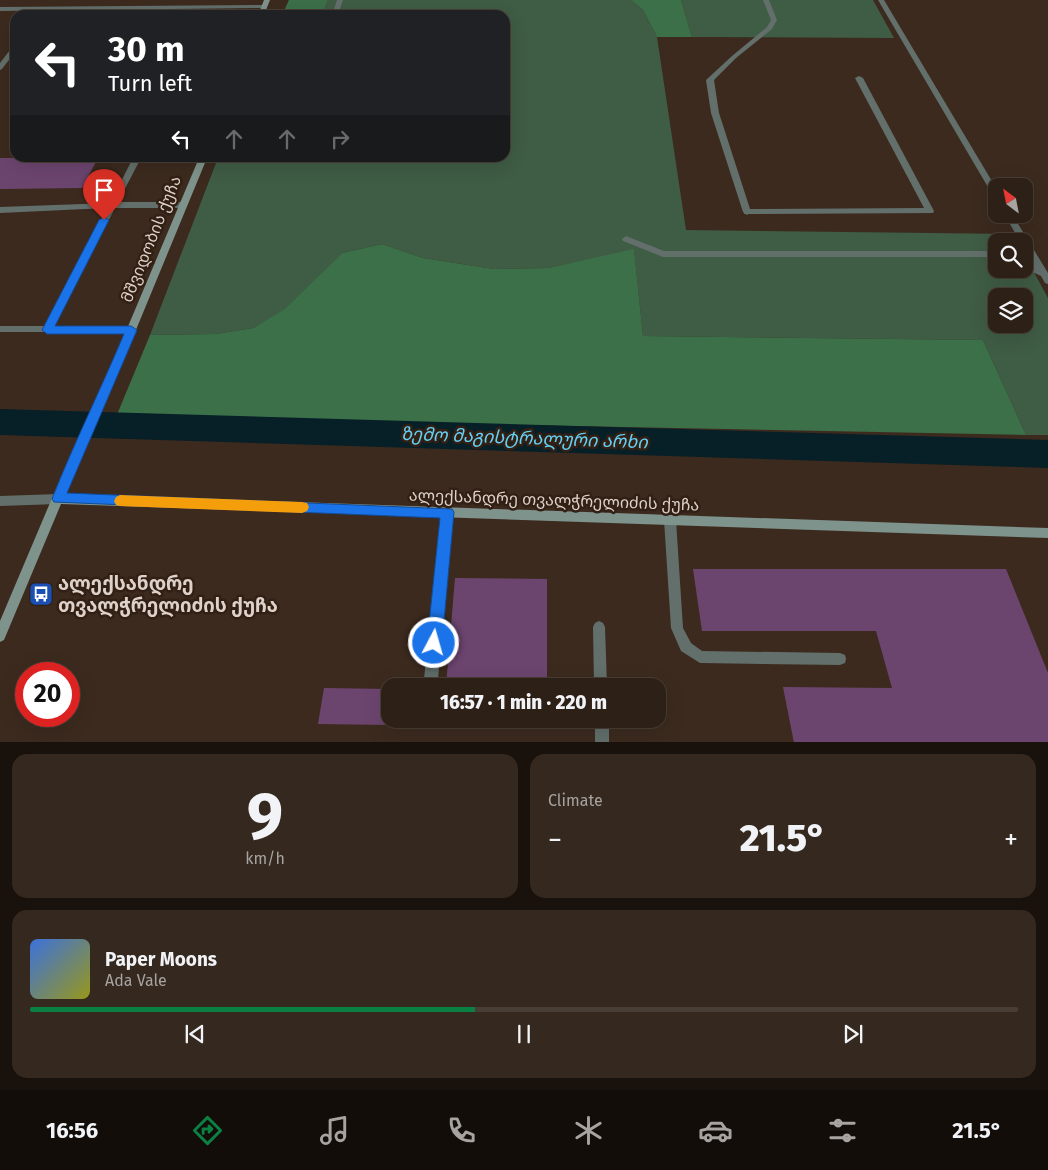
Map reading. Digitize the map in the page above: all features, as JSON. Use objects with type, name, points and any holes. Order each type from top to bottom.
[{"type":"street","points":[[766,0],[774,20],[770,28],[734,57],[710,80],[714,113],[747,212],[930,211],[859,78]]},
{"type":"street","points":[[881,0],[988,181]]},
{"type":"street","points":[[0,9],[215,6],[266,3]]},
{"type":"street","points":[[213,10],[215,6]]},
{"type":"street","points":[[0,68],[10,53]]},
{"type":"street","points":[[47,330],[134,162]]},
{"type":"street","name":"მშვიდობის ქუჩა","points":[[0,636],[71,465],[102,400],[201,162]]},
{"type":"street","points":[[0,210],[112,205],[183,205]]},
{"type":"street","points":[[1013,223],[1046,277]]},
{"type":"street","points":[[626,239],[663,254],[988,255]]},
{"type":"street","points":[[1033,269],[1046,277]]},
{"type":"street","points":[[0,330],[131,330]]},
{"type":"street","points":[[0,501],[58,499]]},
{"type":"street","name":"ალექსანდრე თვალჭრელიძის ქუჩა","points":[[58,499],[1048,533]]},
{"type":"street","points":[[431,678],[448,512]]},
{"type":"street","points":[[670,520],[677,628],[686,647],[700,657],[840,659]]},
{"type":"street","points":[[599,627],[601,678]]},
{"type":"street","points":[[602,728],[602,742]]},
{"type":"green space","points":[[289,0],[328,0],[324,10],[284,10]]},
{"type":"green space","points":[[328,0],[631,0],[643,10],[657,37],[686,230],[988,234],[988,278],[1033,278],[1033,270],[1048,298],[1048,435],[1026,435],[983,340],[643,336],[634,250],[548,268],[494,269],[423,258],[382,244],[342,253],[285,310],[253,328],[216,334],[150,335],[216,163],[510,162],[510,10],[324,10]]},
{"type":"green space","points":[[631,0],[681,0],[692,37],[657,37],[643,10]]},
{"type":"green space","points":[[681,0],[873,0],[894,38],[692,37]]},
{"type":"green space","points":[[217,162],[263,162],[263,163]]},
{"type":"green space","points":[[382,244],[423,258],[494,269],[548,268],[634,249],[643,336],[983,340],[1026,435],[116,417],[150,335],[216,334],[253,328],[285,309],[342,253]]},
{"type":"building","points":[[0,158],[10,158],[10,162],[96,162],[82,188],[0,189]]},
{"type":"building","points":[[693,569],[1006,569],[1048,673],[1048,742],[794,742],[783,687],[892,688],[876,631],[702,631]]},
{"type":"building","points":[[455,578],[547,579],[547,678],[447,678]]},
{"type":"building","points":[[324,688],[381,689],[381,725],[318,724]]},
{"type":"waterway","name":"ზემო მაგისტრალური არხი","points":[[0,422],[1048,454]]},
{"type":"slow traffic","points":[[120,501],[302,507]]},
{"type":"place","name":"ალექსანდრე თვალჭრელიძის ქუჩა","points":[[41,594]]},
{"type":"route","points":[[104,220],[47,330],[131,330],[102,400],[71,465],[58,499],[448,512],[434,643]]}]
